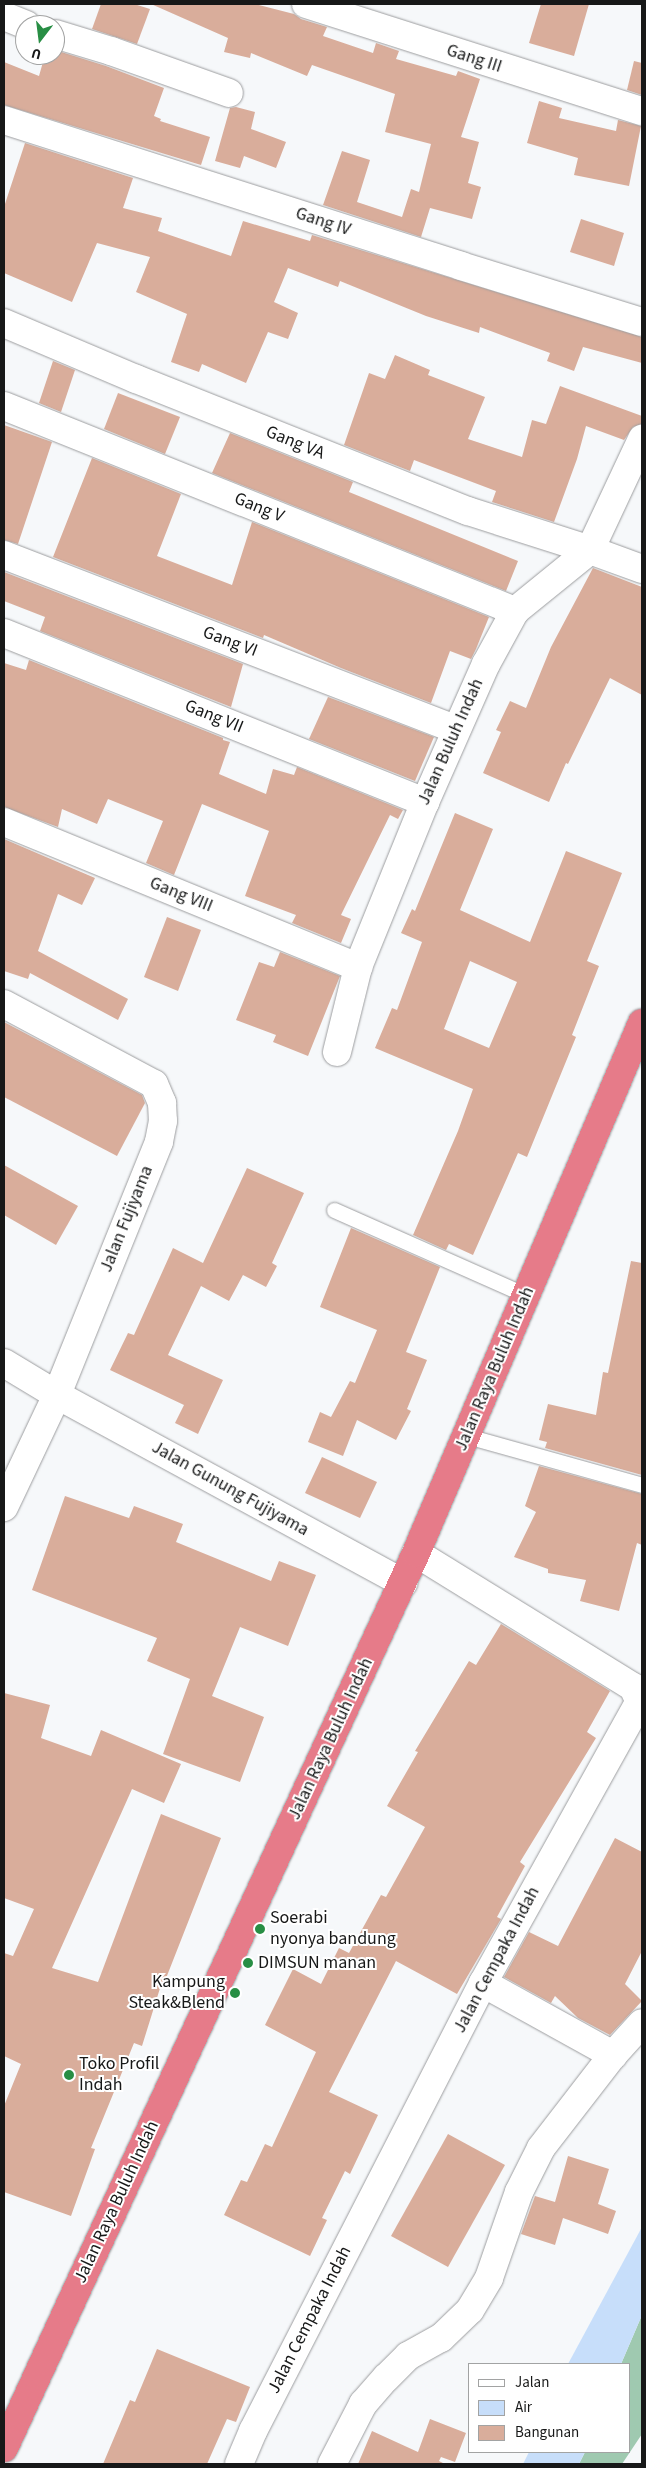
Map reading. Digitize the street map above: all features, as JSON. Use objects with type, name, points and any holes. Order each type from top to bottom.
[{"type":"highway","name":"Jalan Raya Buluh Indah","points":[[4,2448],[403,1583],[642,1023]]},
{"type":"street","name":"Gang III","points":[[306,4],[642,111]]},
{"type":"street","points":[[65,37],[111,51],[229,93]]},
{"type":"street","name":"Gang IV","points":[[4,120],[642,322]]},
{"type":"street","name":"Gang VA","points":[[4,323],[136,380],[468,512],[590,550]]},
{"type":"street","name":"Gang V","points":[[4,406],[515,611]]},
{"type":"street","name":"Jalan Buluh Indah","points":[[337,1052],[358,967],[425,802],[486,664],[515,611],[590,550],[642,439]]},
{"type":"street","points":[[590,550],[642,569]]},
{"type":"street","name":"Gang VI","points":[[4,555],[456,730]]},
{"type":"street","name":"Gang VII","points":[[4,633],[425,802]]},
{"type":"street","name":"Gang VIII","points":[[4,822],[358,967]]},
{"type":"street","name":"Jalan Fujiyama","points":[[4,1004],[154,1084],[162,1103],[163,1121],[158,1142],[57,1395],[4,1507]]},
{"type":"street","name":"Jalan Gunung Fujiyama","points":[[4,1363],[57,1395],[403,1583]]},
{"type":"street","name":"Jalan Cempaka Indah","points":[[239,2464],[253,2431],[483,1983],[633,1714],[638,1698],[633,1687],[416,1553]]},
{"type":"street","points":[[483,1983],[613,2055]]},
{"type":"street","points":[[332,2464],[363,2404],[386,2378],[408,2356],[440,2338],[470,2310],[489,2278],[519,2192],[540,2148],[613,2055],[642,2023]]},
{"type":"lane","points":[[334,1210],[526,1295]]},
{"type":"lane","points":[[467,1436],[642,1486]]},
{"type":"green space","points":[[642,2315],[642,2434],[631,2450],[631,2363],[621,2363]]},
{"type":"green space","points":[[584,2453],[629,2453],[622,2464],[579,2464]]},
{"type":"water","points":[[642,2227],[642,2315],[621,2363],[569,2363]]},
{"type":"water","points":[[528,2453],[584,2453],[579,2464],[523,2464]]},
{"type":"building","points":[[101,4],[134,4],[150,9],[137,44],[92,29]]},
{"type":"building","points":[[151,4],[255,4],[294,14],[301,19],[327,27],[323,36],[373,53],[376,43],[399,51],[396,59],[456,76],[458,71],[480,79],[461,137],[479,142],[468,183],[481,187],[472,219],[430,208],[421,237],[323,205],[342,151],[370,160],[357,202],[402,217],[411,189],[419,192],[431,144],[385,132],[395,94],[312,65],[307,76],[251,53],[250,58],[224,52],[228,38]]},
{"type":"building","points":[[541,4],[589,4],[574,56],[529,43]]},
{"type":"building","points":[[65,53],[164,88],[154,116],[161,119],[160,121],[210,137],[201,165],[4,105],[4,62],[39,76],[42,65],[65,65]]},
{"type":"building","points":[[634,61],[642,63],[642,95],[627,90]]},
{"type":"building","points":[[539,101],[562,108],[559,118],[616,131],[618,120],[641,126],[629,186],[574,175],[578,158],[527,143]]},
{"type":"building","points":[[236,107],[255,112],[251,129],[286,142],[276,168],[244,156],[240,168],[215,161],[230,108]]},
{"type":"building","points":[[25,143],[133,178],[123,208],[162,218],[158,231],[231,256],[243,221],[310,241],[312,235],[642,337],[642,363],[583,347],[574,371],[547,361],[550,353],[480,327],[479,333],[426,316],[340,281],[338,287],[288,268],[274,302],[298,313],[288,339],[268,332],[246,383],[202,364],[199,372],[171,362],[187,314],[136,292],[150,257],[97,243],[72,302],[4,273],[4,207]]},
{"type":"building","points":[[581,219],[624,233],[614,266],[570,252]]},
{"type":"building","points":[[395,355],[430,370],[428,375],[485,397],[468,439],[522,457],[532,420],[546,424],[560,386],[642,416],[642,424],[633,427],[624,440],[586,426],[577,459],[554,522],[492,502],[496,491],[414,460],[410,471],[344,445],[369,373],[385,379]]},
{"type":"building","points":[[53,361],[75,370],[61,412],[39,403]]},
{"type":"building","points":[[118,393],[180,417],[165,454],[104,429]]},
{"type":"building","points":[[4,425],[52,442],[18,544],[4,540]]},
{"type":"building","points":[[230,433],[353,482],[349,492],[518,561],[506,591],[212,473]]},
{"type":"building","points":[[92,458],[181,494],[157,556],[232,585],[252,522],[489,617],[471,659],[450,651],[431,703],[341,668],[264,635],[263,638],[53,557]]},
{"type":"building","points":[[593,568],[642,587],[642,695],[610,678],[568,764],[566,763],[549,802],[483,773],[501,732],[496,730],[510,701],[526,708],[551,647]]},
{"type":"building","points":[[4,572],[243,664],[231,707],[40,631],[45,617],[4,601]]},
{"type":"building","points":[[29,660],[223,738],[223,740],[230,742],[219,774],[266,794],[273,769],[294,775],[297,767],[403,810],[398,819],[390,815],[341,915],[351,919],[341,943],[292,923],[296,915],[245,896],[269,831],[202,804],[174,875],[146,863],[163,821],[108,799],[97,824],[62,809],[58,827],[4,807],[4,663],[26,670]]},
{"type":"building","points":[[328,697],[434,737],[415,781],[309,739]]},
{"type":"building","points":[[455,813],[493,829],[460,910],[530,942],[566,851],[622,873],[587,961],[599,966],[572,1035],[576,1037],[527,1157],[518,1153],[473,1255],[449,1244],[446,1250],[413,1235],[458,1131],[473,1089],[375,1048],[392,1008],[397,1010],[422,942],[401,933],[412,909],[415,911]],"holes":[[[470,961],[517,982],[489,1048],[444,1029]]]},
{"type":"building","points":[[4,839],[95,878],[82,905],[58,894],[38,951],[128,999],[118,1020],[30,973],[28,979],[4,971]]},
{"type":"building","points":[[167,917],[201,930],[178,991],[144,977]]},
{"type":"building","points":[[280,952],[340,976],[308,1056],[273,1042],[276,1035],[236,1020],[259,962],[274,967]]},
{"type":"building","points":[[4,1022],[142,1095],[145,1103],[117,1156],[4,1097]]},
{"type":"building","points":[[4,1165],[78,1206],[56,1245],[4,1215]]},
{"type":"building","points":[[247,1168],[304,1193],[272,1263],[277,1266],[266,1287],[243,1275],[229,1301],[201,1286],[168,1355],[223,1380],[198,1434],[175,1423],[184,1405],[110,1370],[128,1333],[134,1335],[173,1248],[203,1263]]},
{"type":"building","points":[[351,1228],[440,1267],[406,1352],[427,1360],[407,1409],[411,1411],[396,1440],[357,1420],[343,1456],[308,1442],[320,1412],[331,1417],[350,1381],[355,1383],[377,1330],[320,1307]]},
{"type":"building","points":[[631,1261],[642,1263],[642,1475],[545,1448],[547,1442],[539,1440],[548,1404],[596,1415],[603,1372],[608,1373]]},
{"type":"building","points":[[322,1457],[377,1482],[360,1518],[305,1493]]},
{"type":"building","points":[[539,1466],[642,1494],[642,1545],[637,1543],[619,1611],[580,1601],[586,1580],[548,1573],[548,1569],[514,1557],[536,1512],[525,1506]]},
{"type":"building","points":[[65,1496],[129,1518],[134,1506],[183,1524],[176,1542],[271,1581],[279,1561],[316,1575],[288,1646],[240,1627],[212,1696],[264,1717],[240,1782],[163,1754],[190,1679],[147,1661],[157,1638],[32,1590]]},
{"type":"building","points":[[501,1624],[610,1691],[587,1732],[596,1738],[520,1862],[525,1866],[497,1917],[501,1919],[457,1994],[396,1961],[329,2092],[378,2115],[350,2174],[345,2171],[322,2218],[327,2220],[310,2256],[224,2215],[241,2180],[247,2182],[265,2144],[272,2147],[316,2052],[265,2025],[293,1969],[321,1984],[339,1948],[349,1953],[381,1895],[386,1897],[425,1827],[387,1806],[418,1752],[415,1751],[469,1661],[476,1665]]},
{"type":"building","points":[[4,1693],[50,1705],[41,1738],[91,1756],[101,1730],[181,1764],[164,1803],[132,1789],[52,1968],[98,1982],[161,1814],[221,1838],[163,1986],[161,1985],[142,2046],[134,2043],[91,2148],[95,2149],[71,2216],[4,2192],[4,2106],[21,2064],[4,2056],[4,1953],[13,1956],[34,1909],[4,1898]]},
{"type":"building","points":[[615,1838],[642,1852],[642,1951],[625,1984],[642,2001],[610,2035],[578,2018],[555,1996],[551,2003],[504,1977],[529,1932],[558,1946]]},
{"type":"building","points":[[448,2134],[505,2165],[448,2267],[391,2236]]},
{"type":"building","points":[[568,2156],[609,2169],[598,2204],[616,2211],[608,2234],[563,2218],[555,2245],[521,2234],[535,2196],[555,2202]]},
{"type":"building","points":[[157,2349],[250,2387],[236,2422],[227,2419],[207,2464],[103,2464],[130,2400],[135,2402]]},
{"type":"building","points":[[430,2419],[466,2433],[455,2462],[441,2457],[439,2461],[445,2464],[358,2464],[372,2431],[418,2452]]},
{"type":"place","name":"Soerabi nyonya bandung","points":[[260,1929]]},
{"type":"place","name":"DIMSUN manan","points":[[248,1963]]},
{"type":"place","name":"Kampung Steak&Blend","points":[[235,1993]]},
{"type":"place","name":"Toko Profil Indah","points":[[69,2075]]}]
